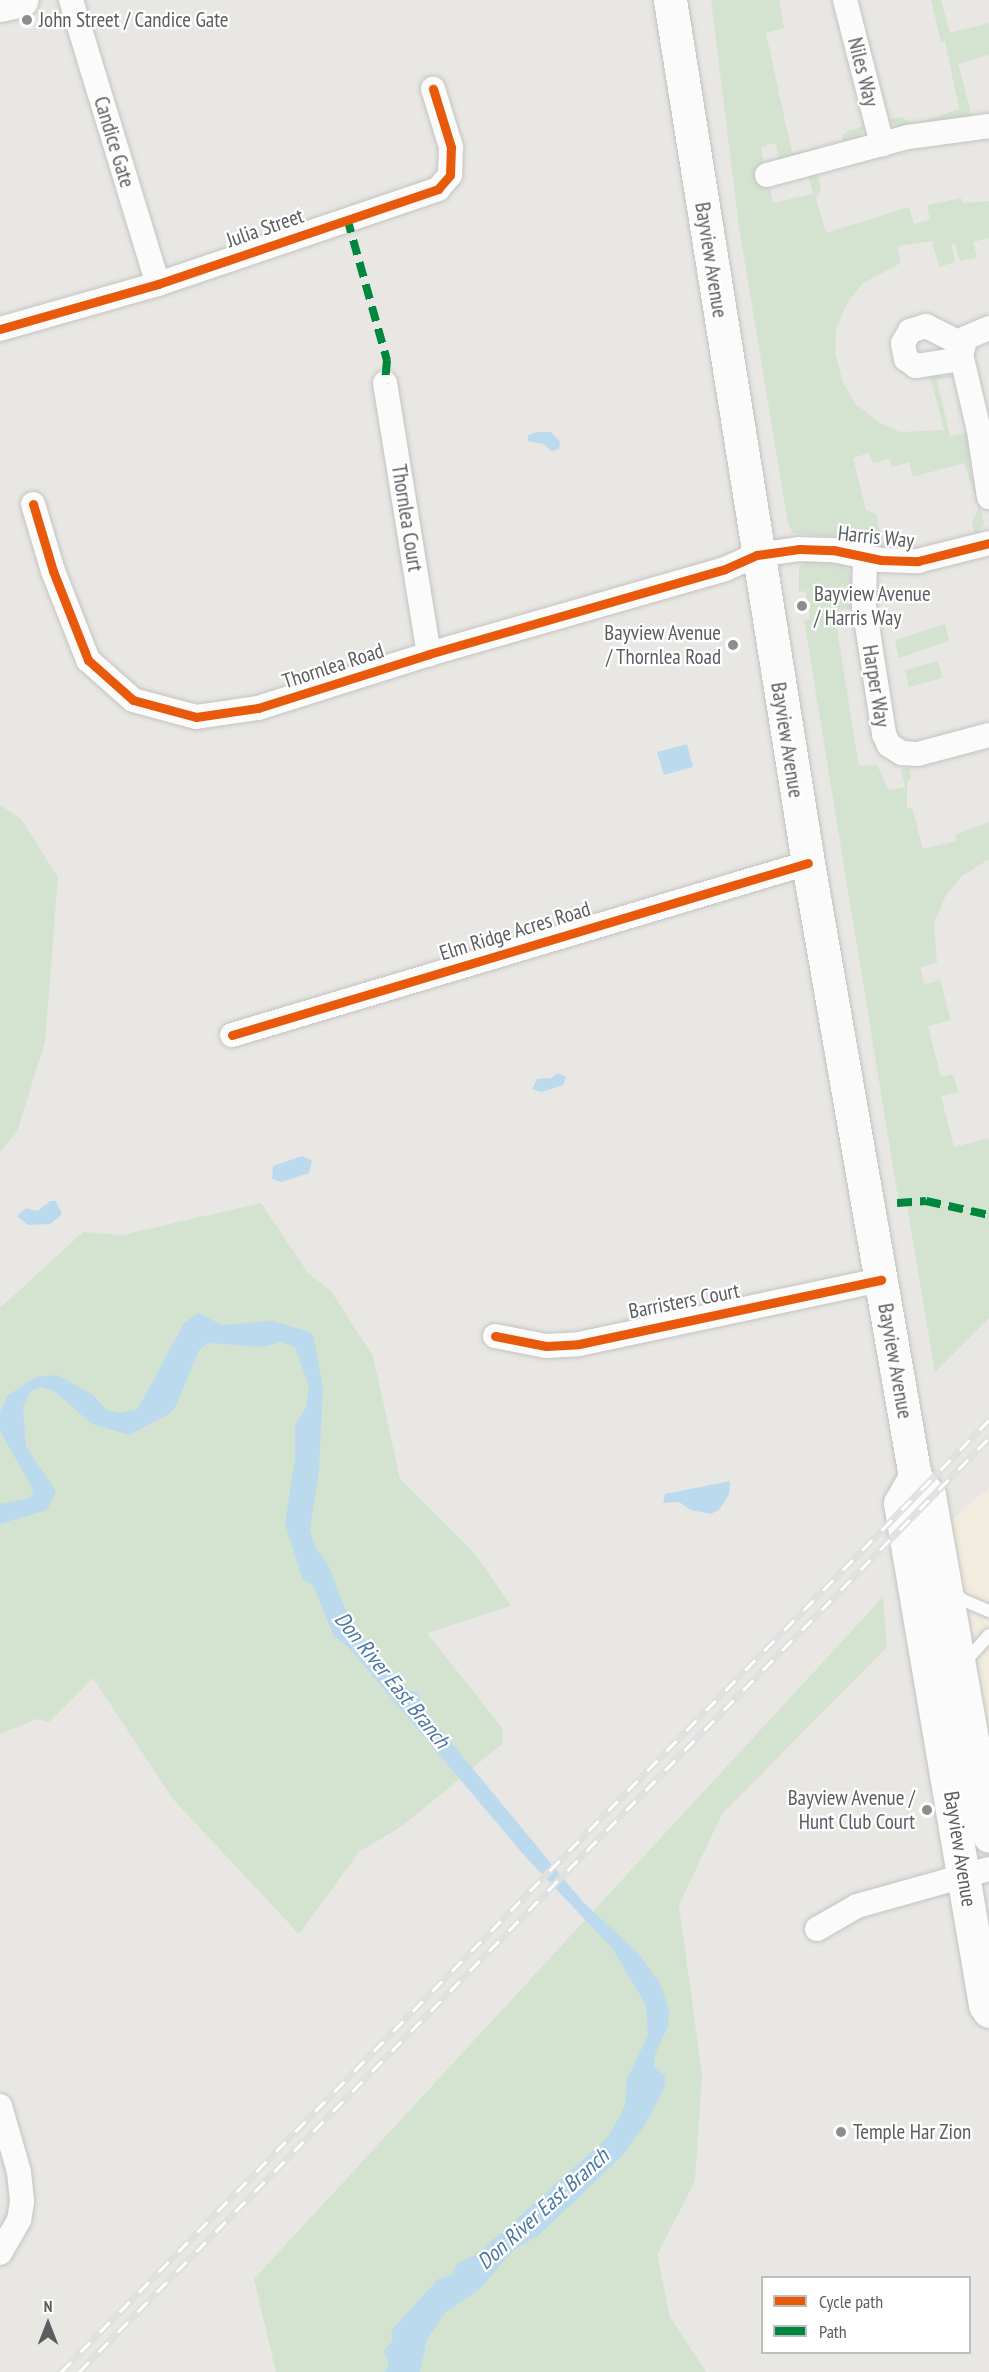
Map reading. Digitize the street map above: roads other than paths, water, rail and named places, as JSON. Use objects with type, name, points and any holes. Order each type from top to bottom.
[{"type":"main road","points":[[0,5],[21,0]]},
{"type":"main road","name":"Bayview Avenue","points":[[668,1],[808,863],[915,1477],[929,1495],[989,1836]]},
{"type":"main road","name":"Bayview Avenue","points":[[915,1477],[900,1503],[977,1873],[985,2005],[989,2011]]},
{"type":"street","name":"Candice Gate","points":[[71,0],[158,284]]},
{"type":"street","name":"Niles Way","points":[[845,0],[882,144]]},
{"type":"street","name":"Julia Street","points":[[0,329],[158,284],[438,189],[450,175],[451,147],[434,89]]},
{"type":"street","points":[[767,175],[882,144],[989,126]]},
{"type":"street","points":[[989,328],[972,334],[962,351],[979,431],[989,497]]},
{"type":"street","name":"Thornlea Court","points":[[385,383],[429,654]]},
{"type":"street","name":"Thornlea Road","points":[[33,504],[53,571],[88,660],[133,700],[196,717],[258,708],[429,654],[719,572],[757,555]]},
{"type":"street","name":"Harris Way","points":[[757,555],[799,549],[841,550],[866,557],[918,561],[989,543]]},
{"type":"street","name":"Harper Way","points":[[866,557],[864,606],[884,734],[889,745],[902,753],[918,754],[989,735]]},
{"type":"street","name":"Elm Ridge Acres Road","points":[[232,1035],[808,863]]},
{"type":"street","name":"Barristers Court","points":[[495,1336],[546,1346],[579,1344],[881,1280]]},
{"type":"street","points":[[817,1929],[857,1906],[977,1873]]},
{"type":"street","points":[[0,2106],[20,2172],[22,2202],[18,2220],[0,2253]]},
{"type":"lane","points":[[944,1583],[963,1600],[989,1611]]},
{"type":"lane","points":[[959,1670],[989,1635]]},
{"type":"water","points":[[537,432],[551,432],[560,442],[559,449],[552,451],[543,444],[528,441],[528,435]]},
{"type":"water","points":[[687,744],[693,767],[664,775],[657,752]]},
{"type":"water","points":[[558,1073],[566,1077],[563,1085],[541,1092],[532,1089],[537,1079],[551,1078]]},
{"type":"water","points":[[302,1156],[312,1161],[309,1173],[281,1182],[272,1179],[273,1166]]},
{"type":"water","points":[[50,1201],[56,1201],[62,1214],[50,1224],[28,1225],[17,1216],[26,1208],[38,1211]]},
{"type":"water","name":"Don River East Branch","points":[[198,1313],[222,1325],[272,1321],[310,1332],[314,1338],[323,1388],[319,1470],[310,1530],[316,1549],[328,1564],[351,1625],[409,1690],[419,1693],[421,1706],[583,1902],[638,1953],[660,1983],[669,2010],[668,2027],[655,2054],[654,2066],[665,2076],[664,2089],[644,2126],[621,2157],[538,2236],[512,2251],[482,2287],[445,2313],[427,2339],[420,2372],[384,2372],[389,2365],[384,2351],[393,2340],[391,2331],[438,2279],[452,2275],[457,2263],[476,2255],[608,2137],[625,2106],[627,2079],[648,2035],[646,2005],[612,1948],[523,1854],[349,1648],[333,1635],[314,1587],[302,1578],[285,1523],[295,1459],[295,1426],[306,1407],[309,1387],[295,1347],[280,1342],[264,1347],[209,1343],[199,1350],[176,1406],[169,1414],[129,1435],[92,1424],[54,1391],[41,1387],[31,1391],[23,1406],[26,1447],[56,1491],[47,1510],[0,1524],[0,1504],[28,1499],[34,1491],[0,1431],[0,1412],[8,1395],[36,1377],[58,1375],[93,1395],[107,1410],[120,1413],[138,1409],[184,1323]]},
{"type":"water","points":[[730,1481],[729,1494],[720,1509],[711,1514],[691,1510],[679,1502],[663,1503],[665,1494]]},
{"type":"railway","points":[[61,2372],[989,1420]]},
{"type":"railway","points":[[79,2372],[989,1438]]},
{"type":"place","name":"John Street / Candice Gate","points":[[27,20]]},
{"type":"place","name":"Bayview Avenue / Harris Way","points":[[802,606]]},
{"type":"place","name":"Bayview Avenue / Thornlea Road","points":[[733,645]]},
{"type":"place","name":"Bayview Avenue / Hunt Club Court","points":[[927,1810]]},
{"type":"place","name":"Temple Har Zion","points":[[841,2132]]}]
